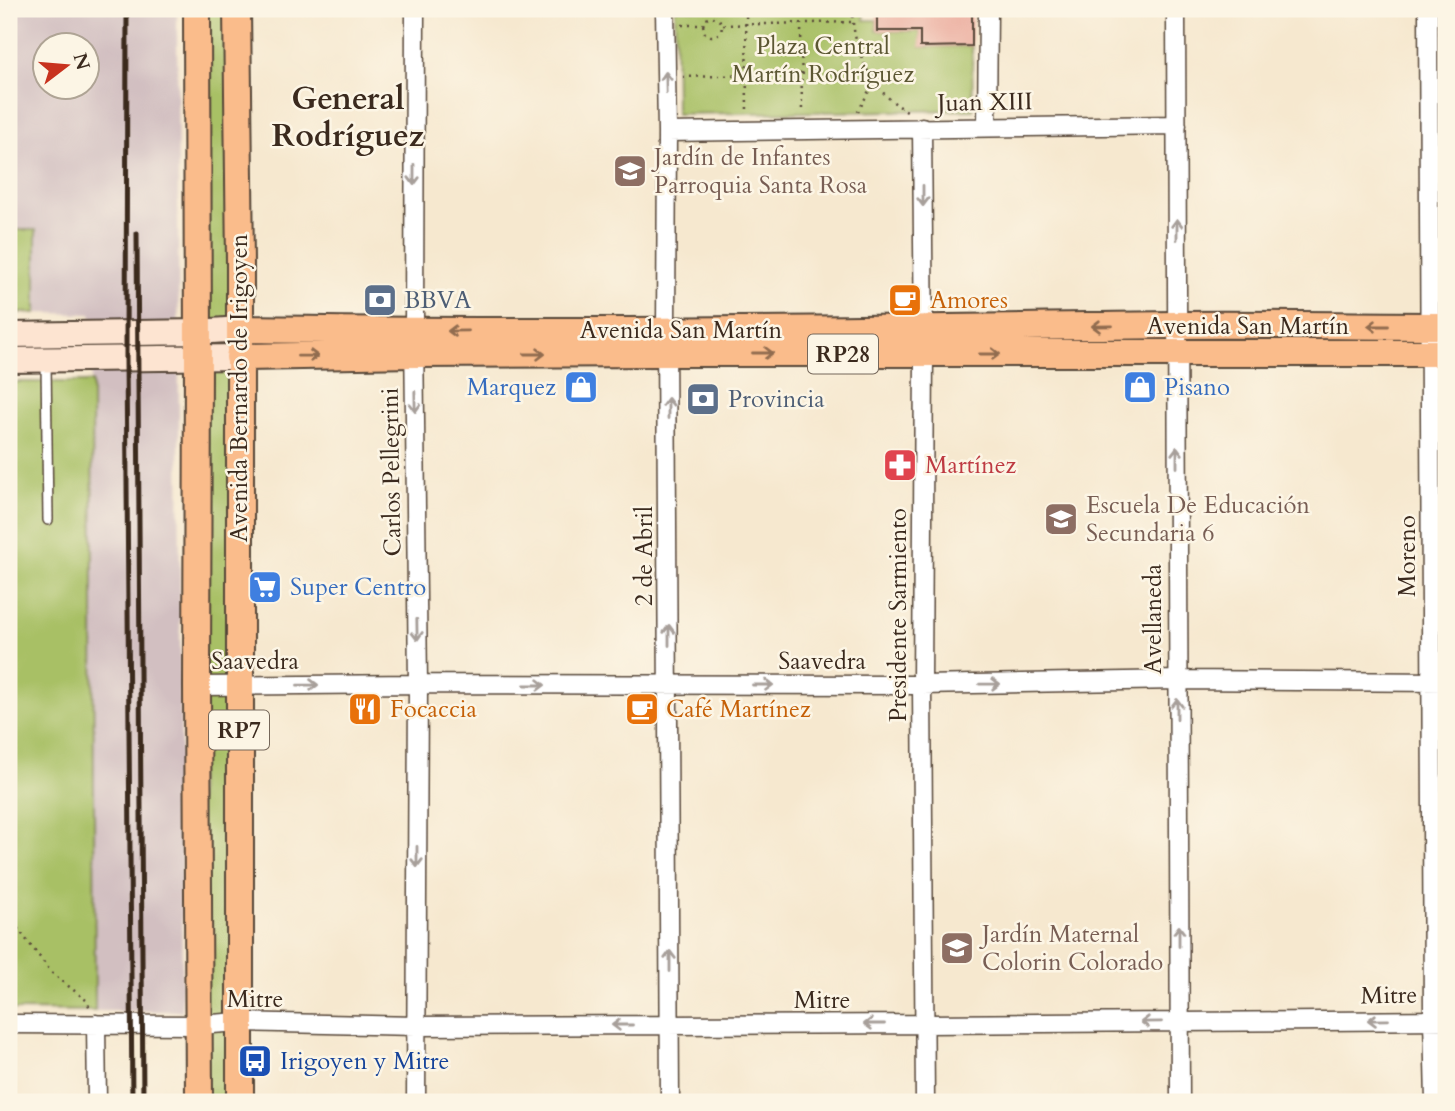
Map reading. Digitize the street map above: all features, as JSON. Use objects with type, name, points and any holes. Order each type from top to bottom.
[{"type":"main road","name":"Avenida Bernardo de Irigoyen","points":[[197,9],[199,1102]]},
{"type":"main road","name":"Avenida Bernardo de Irigoyen","points":[[237,9],[240,328],[240,1102]]},
{"type":"main road","name":"Avenida San Martín","points":[[924,341],[1177,325],[1438,326]]},
{"type":"main road","name":"Avenida San Martín","points":[[46,360],[126,358],[198,345],[240,328],[414,343]]},
{"type":"main road","name":"Avenida San Martín","points":[[9,335],[126,333],[198,345],[239,357],[414,343],[667,341],[924,341],[1176,354],[1438,353]]},
{"type":"main road","name":"RP28","points":[[9,360],[46,360]]},
{"type":"street","name":"Carlos Pellegrini","points":[[415,9],[414,343],[418,684],[416,1102]]},
{"type":"street","points":[[988,9],[988,127]]},
{"type":"street","name":"Avellaneda","points":[[1176,9],[1180,1102]]},
{"type":"street","name":"Moreno","points":[[1428,9],[1438,326],[1439,1019],[1435,1102]]},
{"type":"street","name":"2 de Abril","points":[[665,17],[670,1102]]},
{"type":"street","name":"Juan XIII","points":[[667,132],[1177,125]]},
{"type":"street","name":"Presidente Sarmiento","points":[[922,127],[925,1102]]},
{"type":"street","name":"Saavedra","points":[[197,685],[922,685],[1177,680],[1439,682]]},
{"type":"street","name":"Mitre","points":[[9,1024],[199,1025],[239,1022],[416,1026],[1439,1019]]},
{"type":"street","points":[[96,1024],[97,1102]]},
{"type":"lane","points":[[46,360],[48,520]]},
{"type":"path","points":[[746,9],[747,130]]},
{"type":"path","points":[[852,9],[852,29],[863,65],[878,88],[902,108],[922,119],[922,127]]},
{"type":"path","points":[[665,17],[703,25]]},
{"type":"path","points":[[713,17],[719,19],[722,25],[719,33],[711,36],[705,33],[703,25],[706,19],[713,17]]},
{"type":"path","points":[[722,25],[852,22]]},
{"type":"path","points":[[801,23],[802,129]]},
{"type":"path","points":[[666,78],[868,72]]},
{"type":"path","points":[[849,129],[874,81]]},
{"type":"path","points":[[9,917],[52,973],[86,1000],[96,1024]]},
{"type":"shaded area","points":[[9,9],[177,9],[182,1011],[95,1011],[91,314],[36,313],[36,230],[9,230]]},
{"type":"green space","points":[[197,9],[237,9],[240,1102],[199,1102]]},
{"type":"green space","name":"Plaza Central Martín Rodríguez","points":[[675,9],[864,9],[864,20],[877,20],[877,31],[920,31],[921,47],[972,46],[973,110],[676,114]]},
{"type":"green space","points":[[9,230],[36,230],[36,313],[9,313]]},
{"type":"green space","points":[[9,382],[92,382],[95,1011],[9,1010]]},
{"type":"building","points":[[877,9],[972,9],[972,46],[920,47],[920,31],[877,31]]},
{"type":"railway","points":[[127,9],[126,358],[132,1102]]},
{"type":"railway","points":[[137,233],[143,1102]]},
{"type":"place","name":"Jardín de Infantes Parroquia Santa Rosa","points":[[630,171]]},
{"type":"place","name":"BBVA","points":[[380,300]]},
{"type":"place","name":"Amores","points":[[905,300]]},
{"type":"place","name":"Marquez","points":[[581,387]]},
{"type":"place","name":"Pisano","points":[[1140,387]]},
{"type":"place","name":"Provincia","points":[[703,399]]},
{"type":"place","name":"Martínez","points":[[900,465]]},
{"type":"place","name":"Escuela De Educación Secundaria 6","points":[[1061,519]]},
{"type":"place","name":"Super Centro","points":[[265,587]]},
{"type":"place","name":"Focaccia","points":[[365,709]]},
{"type":"place","name":"Café Martínez","points":[[642,709]]},
{"type":"place","name":"Jardín Maternal Colorin Colorado","points":[[957,948]]},
{"type":"place","name":"Irigoyen y Mitre","points":[[255,1061]]},
{"type":"district","name":"General Rodríguez","points":[[348,116]]}]
